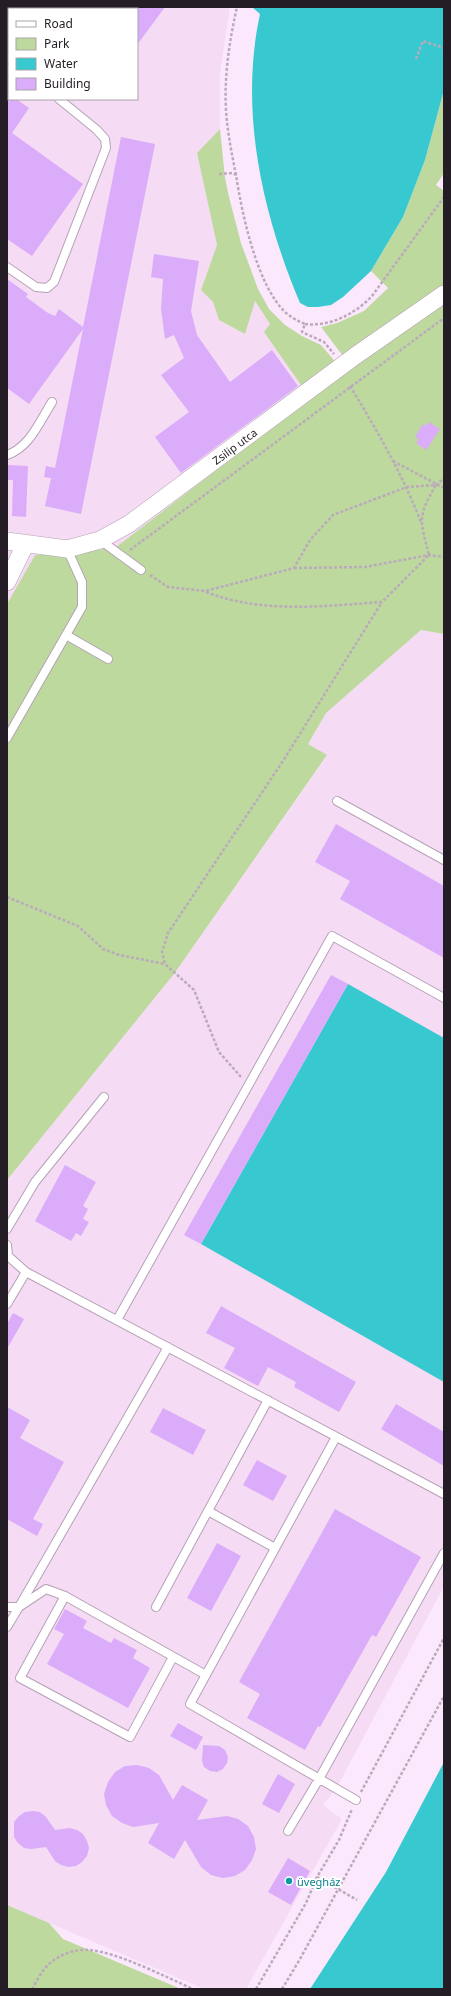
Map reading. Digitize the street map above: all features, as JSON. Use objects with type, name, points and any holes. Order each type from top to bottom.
[{"type":"street","name":"Zsilip utca","points":[[7,541],[25,545],[67,550],[100,540],[129,524],[343,366],[444,294]]},
{"type":"street","points":[[7,582],[25,545]]},
{"type":"lane","points":[[7,267],[36,287],[47,288],[54,282],[106,148],[105,139],[97,130],[60,100]]},
{"type":"lane","points":[[7,454],[19,450],[27,443],[52,402]]},
{"type":"lane","points":[[100,540],[141,570]]},
{"type":"lane","points":[[7,738],[82,607],[82,582],[67,550]]},
{"type":"lane","points":[[66,635],[108,659]]},
{"type":"lane","points":[[337,801],[444,860]]},
{"type":"lane","points":[[117,1320],[332,936],[443,996]]},
{"type":"lane","points":[[7,1228],[35,1182],[104,1097]]},
{"type":"lane","points":[[7,1245],[8,1256],[26,1272],[444,1494]]},
{"type":"lane","points":[[7,1304],[26,1272]]},
{"type":"lane","points":[[7,1627],[168,1347]]},
{"type":"lane","points":[[156,1607],[268,1400]]},
{"type":"lane","points":[[336,1437],[190,1704],[356,1800]]},
{"type":"lane","points":[[208,1511],[275,1548]]},
{"type":"lane","points":[[288,1831],[319,1779],[444,1553]]},
{"type":"lane","points":[[7,1607],[19,1607],[46,1590],[65,1596],[206,1676]]},
{"type":"lane","points":[[65,1596],[20,1678],[130,1738],[173,1657]]},
{"type":"path","points":[[238,7],[231,36],[226,71],[227,128],[246,227],[265,279],[274,297],[286,312],[305,324],[324,323],[339,319],[360,308],[372,296],[444,197]]},
{"type":"path","points":[[416,59],[424,41],[444,48]]},
{"type":"path","points":[[219,174],[232,174],[236,176]]},
{"type":"path","points":[[121,556],[444,318]]},
{"type":"path","points":[[305,324],[302,332],[324,342],[343,366]]},
{"type":"path","points":[[350,386],[407,487],[421,523],[429,555]]},
{"type":"path","points":[[393,461],[444,488]]},
{"type":"path","points":[[421,523],[424,505],[436,485],[444,478]]},
{"type":"path","points":[[294,568],[310,540],[333,515],[407,487],[436,485]]},
{"type":"path","points":[[165,964],[162,952],[168,933],[283,761],[382,602],[429,555]]},
{"type":"path","points":[[205,591],[294,568],[365,567],[429,555],[444,556]]},
{"type":"path","points":[[141,570],[168,587],[205,591],[228,600],[293,608],[382,602]]},
{"type":"path","points":[[7,897],[78,926],[103,949],[118,955],[165,964],[194,990],[219,1052],[248,1086]]},
{"type":"path","points":[[256,1989],[306,1903],[317,1877],[339,1840],[356,1800],[444,1638]]},
{"type":"path","points":[[282,1989],[339,1890],[444,1696]]},
{"type":"path","points":[[317,1877],[356,1900]]},
{"type":"path","points":[[32,1989],[42,1971],[53,1960],[70,1951],[89,1950],[110,1954],[193,1989]]},
{"type":"shaded area","points":[[7,7],[230,7],[220,74],[220,129],[197,153],[217,245],[201,290],[213,302],[219,320],[245,334],[254,300],[270,324],[264,332],[310,398],[115,548],[35,555],[7,604]]},
{"type":"shaded area","points":[[421,630],[444,634],[444,1586],[336,1789],[323,1805],[342,1819],[246,1989],[204,1989],[7,1905],[7,1180],[174,974],[327,756],[308,744],[326,713]]},
{"type":"green space","points":[[444,90],[444,173],[436,185],[444,191],[444,634],[421,630],[326,713],[308,744],[327,755],[174,974],[7,1180],[7,604],[35,555],[115,548],[310,398],[264,332],[270,324],[255,301],[245,334],[219,320],[213,302],[201,290],[217,245],[197,153],[220,129],[225,178],[229,197],[241,243],[258,289],[269,309],[285,325],[302,336],[321,345],[339,366],[346,360],[321,327],[337,323],[364,311],[388,288],[371,271],[403,217],[425,160]]},
{"type":"green space","points":[[7,1905],[49,1923],[63,1939],[181,1989],[7,1989]]},
{"type":"water","points":[[252,7],[444,7],[444,90],[425,160],[403,217],[371,271],[343,297],[331,305],[308,307],[300,303],[275,234],[265,198],[253,124],[252,87],[254,51],[260,14]]},
{"type":"water","points":[[348,984],[444,1038],[444,1382],[201,1244]]},
{"type":"water","points":[[444,1762],[444,1989],[310,1989],[386,1872]]},
{"type":"building","points":[[165,7],[138,44],[138,8]]},
{"type":"building","points":[[8,99],[17,100],[29,108],[12,133],[83,184],[32,256],[7,239]]},
{"type":"building","points":[[121,137],[155,144],[81,514],[45,506],[51,478],[44,477],[46,466],[55,468],[83,329],[29,404],[7,388],[7,279],[28,294],[26,297],[48,313],[55,316],[59,309],[83,327]]},
{"type":"building","points":[[154,254],[199,261],[191,311],[197,335],[230,382],[272,350],[298,386],[181,473],[155,437],[189,412],[161,375],[184,358],[174,335],[165,339],[161,309],[163,279],[151,277]]},
{"type":"building","points":[[429,422],[440,429],[426,450],[416,443],[419,439],[415,437],[423,424],[426,426]]},
{"type":"building","points":[[7,465],[28,466],[26,517],[12,516],[13,480],[7,480]]},
{"type":"building","points":[[336,824],[444,886],[444,958],[340,899],[350,881],[315,862]]},
{"type":"building","points":[[331,975],[348,984],[201,1244],[184,1235]]},
{"type":"building","points":[[65,1165],[96,1182],[83,1206],[88,1209],[83,1219],[89,1222],[81,1236],[76,1233],[71,1241],[35,1221]]},
{"type":"building","points":[[221,1306],[356,1382],[339,1412],[294,1387],[296,1382],[268,1367],[258,1386],[224,1368],[235,1348],[206,1333]]},
{"type":"building","points":[[13,1313],[24,1319],[7,1349],[7,1324]]},
{"type":"building","points":[[396,1404],[444,1432],[444,1466],[381,1429]]},
{"type":"building","points":[[7,1407],[30,1420],[20,1438],[64,1462],[33,1519],[43,1524],[37,1536],[7,1519]]},
{"type":"building","points":[[163,1408],[206,1430],[193,1455],[150,1432]]},
{"type":"building","points":[[257,1460],[287,1476],[273,1501],[243,1485]]},
{"type":"building","points":[[335,1509],[421,1557],[376,1637],[372,1635],[320,1727],[318,1726],[305,1750],[247,1718],[260,1694],[239,1682]]},
{"type":"building","points":[[217,1543],[241,1556],[211,1611],[187,1598]]},
{"type":"building","points":[[65,1609],[87,1621],[83,1628],[111,1643],[114,1638],[137,1650],[133,1658],[150,1668],[128,1708],[47,1664],[64,1634],[54,1629]]},
{"type":"building","points":[[178,1723],[203,1737],[196,1750],[170,1736]]},
{"type":"building","points":[[203,1745],[219,1746],[225,1750],[228,1757],[227,1763],[223,1769],[217,1772],[210,1771],[204,1767],[202,1761]]},
{"type":"building","points":[[137,1765],[149,1768],[159,1775],[173,1800],[182,1785],[208,1800],[197,1820],[227,1816],[238,1819],[248,1826],[254,1837],[256,1849],[252,1860],[245,1870],[235,1876],[223,1878],[211,1875],[201,1867],[185,1840],[174,1859],[148,1843],[159,1823],[133,1827],[122,1823],[112,1816],[106,1805],[104,1794],[108,1782],[115,1772],[125,1766]]},
{"type":"building","points":[[278,1774],[295,1784],[279,1813],[262,1804]]},
{"type":"building","points":[[25,1812],[40,1812],[46,1817],[55,1830],[70,1828],[83,1834],[89,1848],[87,1856],[82,1862],[76,1866],[68,1867],[61,1865],[55,1861],[46,1847],[31,1849],[24,1848],[18,1843],[14,1837],[14,1822]]},
{"type":"building","name":"üvegház","points":[[288,1858],[310,1871],[291,1905],[268,1892]]},
{"type":"place","name":"üvegház","points":[[289,1881]]}]
